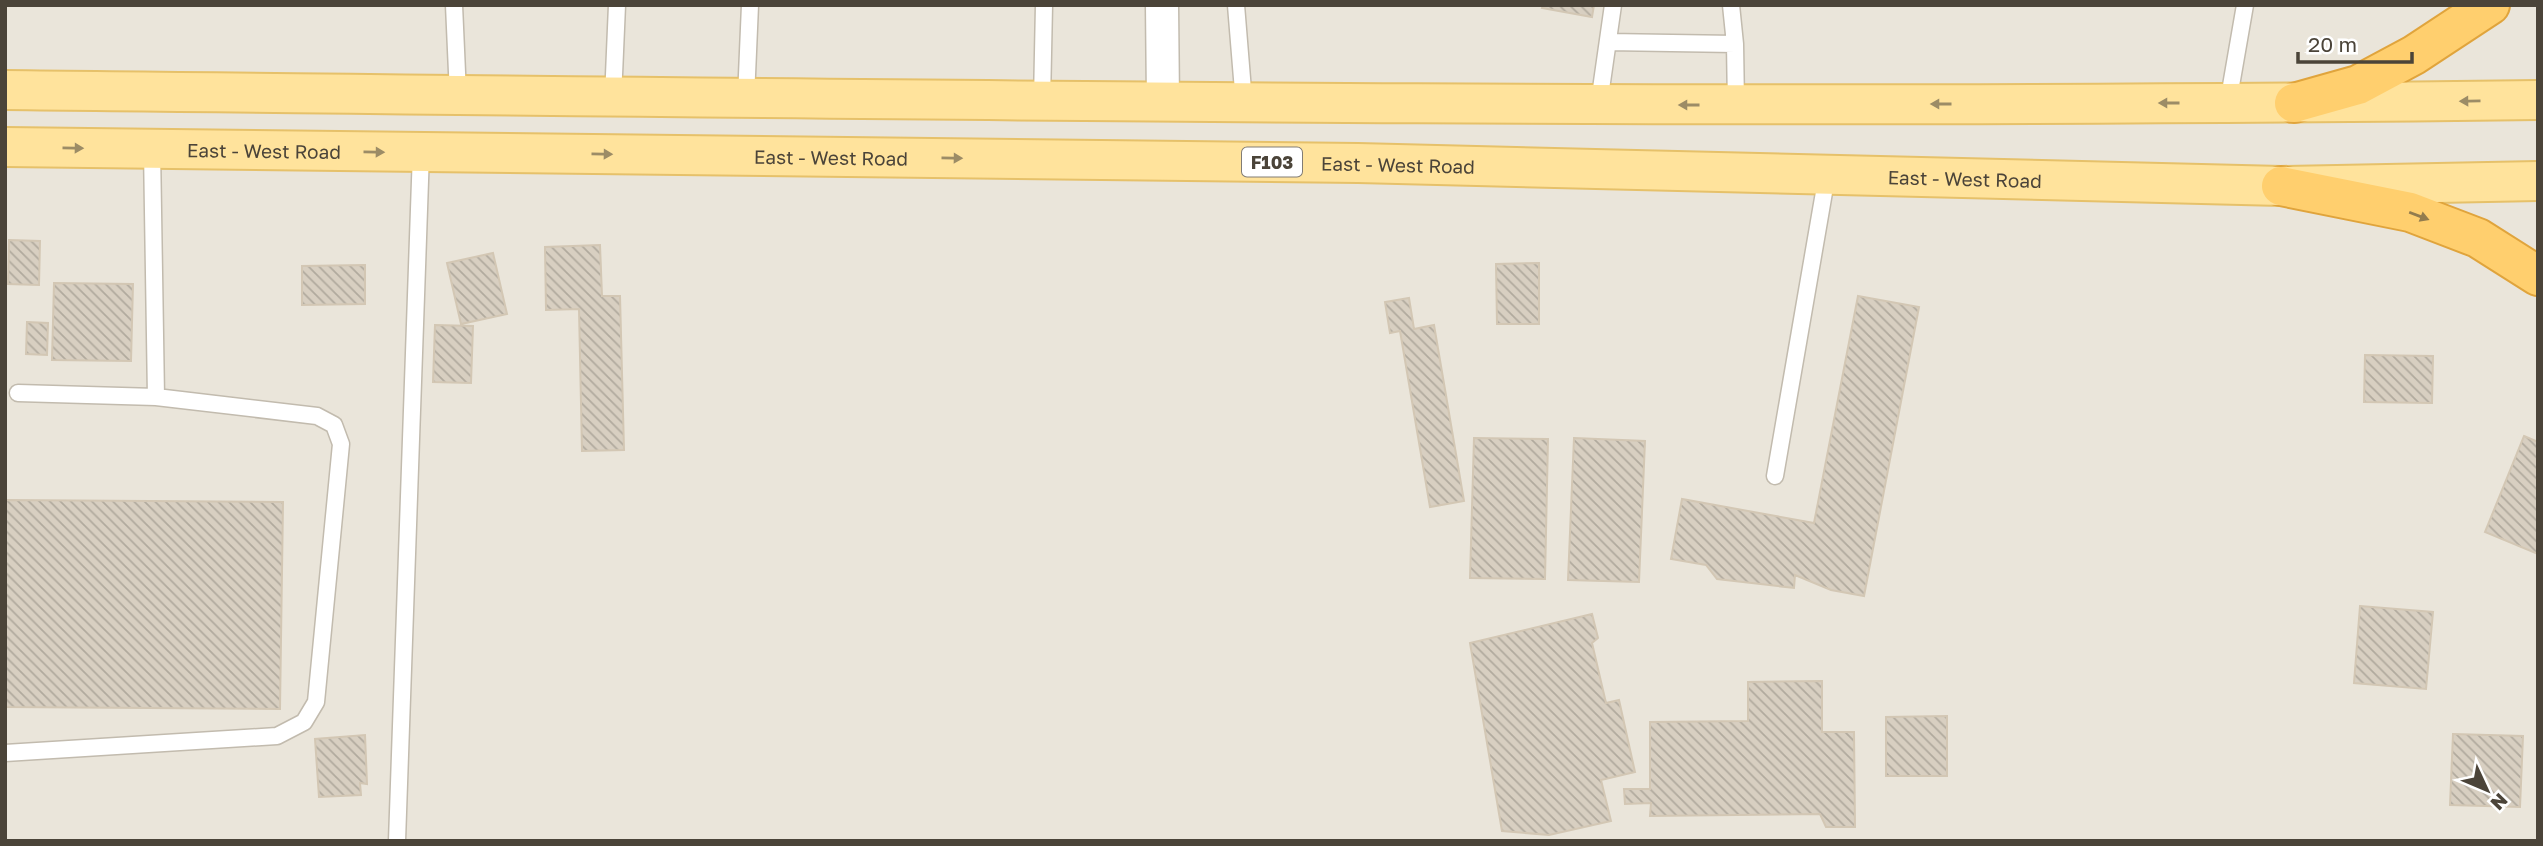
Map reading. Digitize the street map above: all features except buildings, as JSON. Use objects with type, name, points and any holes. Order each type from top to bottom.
[{"type":"highway","points":[[2294,103],[2358,85],[2414,55],[2490,5]]},
{"type":"highway","points":[[2281,186],[2410,212],[2478,239],[2538,276]]},
{"type":"main road","points":[[5,90],[613,98],[1599,105],[2538,100]]},
{"type":"main road","name":"East - West Road","points":[[5,148],[1358,163],[2281,186],[2538,181]]},
{"type":"street","points":[[1162,5],[1163,102]]},
{"type":"lane","points":[[454,5],[458,95]]},
{"type":"lane","points":[[613,98],[617,5]]},
{"type":"lane","points":[[746,97],[750,5]]},
{"type":"lane","points":[[1042,101],[1044,5]]},
{"type":"lane","points":[[1236,5],[1244,103]]},
{"type":"lane","points":[[1599,105],[1613,5]]},
{"type":"lane","points":[[1731,5],[1736,105]]},
{"type":"lane","points":[[2228,103],[2245,5]]},
{"type":"lane","points":[[1608,41],[1735,44]]},
{"type":"lane","points":[[152,149],[156,397]]},
{"type":"lane","points":[[397,841],[421,152]]},
{"type":"lane","points":[[1775,475],[1827,175]]},
{"type":"lane","points":[[5,753],[277,736],[304,722],[316,702],[341,444],[334,425],[317,416],[156,397],[18,393]]},
{"type":"shaded area","points":[[5,5],[2538,5],[2538,841],[5,841]]}]
